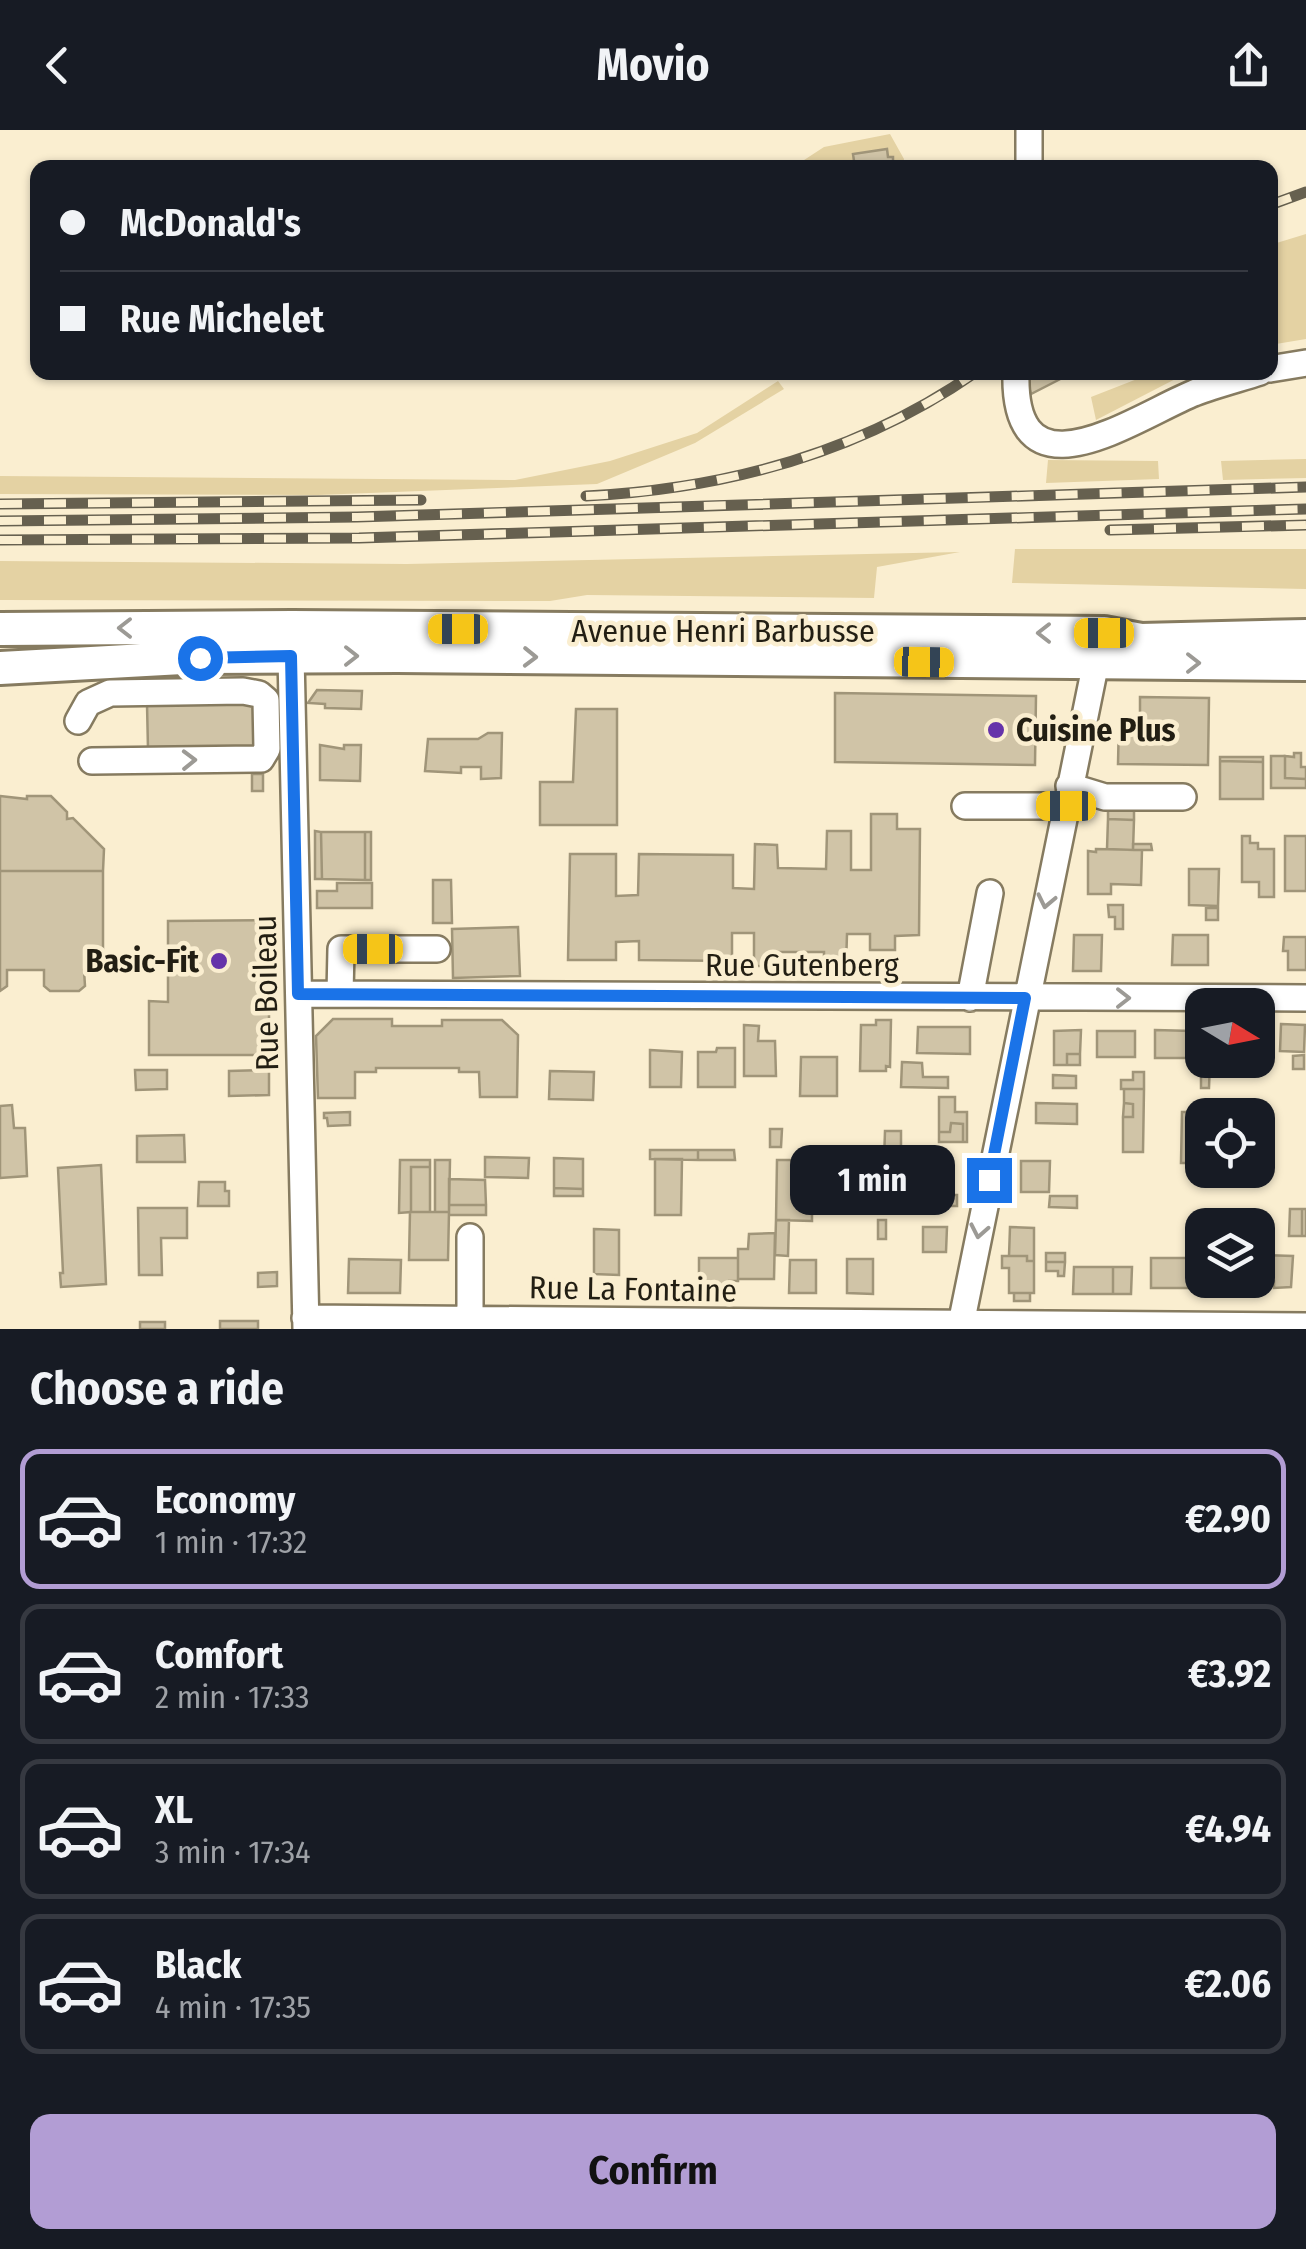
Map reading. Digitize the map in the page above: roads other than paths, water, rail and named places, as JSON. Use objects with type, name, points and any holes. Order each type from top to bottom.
[{"type":"main road","points":[[0,628],[388,642]]},
{"type":"main road","name":"Avenue Henri Barbusse","points":[[388,642],[1104,633],[1141,640],[1306,636]]},
{"type":"main road","points":[[1096,662],[1104,652],[1141,640]]},
{"type":"main road","points":[[0,668],[291,656],[388,642]]},
{"type":"main road","name":"Avenue Henri Barbusse","points":[[388,642],[1096,662],[1306,664]]},
{"type":"street","points":[[1029,130],[1029,160]]},
{"type":"street","points":[[1278,369],[1306,364]]},
{"type":"street","points":[[1017,380],[1021,415],[1034,436],[1065,446],[1099,438],[1195,393],[1235,380]]},
{"type":"street","name":"Rue Boileau","points":[[291,656],[305,1323]]},
{"type":"street","points":[[960,1327],[1096,662]]},
{"type":"street","points":[[78,721],[88,703],[110,693],[242,691],[259,694],[266,700],[267,750],[261,759],[92,761]]},
{"type":"street","points":[[965,806],[1068,796],[1183,796]]},
{"type":"street","points":[[970,998],[990,893]]},
{"type":"street","points":[[340,994],[341,949],[437,950]]},
{"type":"street","name":"Rue Gutenberg","points":[[298,994],[1306,998]]},
{"type":"street","points":[[470,1236],[470,1320]]},
{"type":"street","name":"Rue La Fontaine","points":[[305,1323],[470,1320],[960,1327],[1306,1326]]},
{"type":"railway","points":[[1278,202],[1306,192]]},
{"type":"railway","points":[[586,496],[689,485],[790,462],[886,425],[963,380]]},
{"type":"railway","points":[[0,521],[357,517],[1306,487]]},
{"type":"railway","points":[[0,504],[421,500]]},
{"type":"railway","points":[[0,540],[359,538],[1306,509]]},
{"type":"railway","points":[[1110,530],[1306,525]]},
{"type":"place","name":"Cuisine Plus","points":[[996,730]]},
{"type":"place","name":"Basic-Fit","points":[[219,961]]}]
